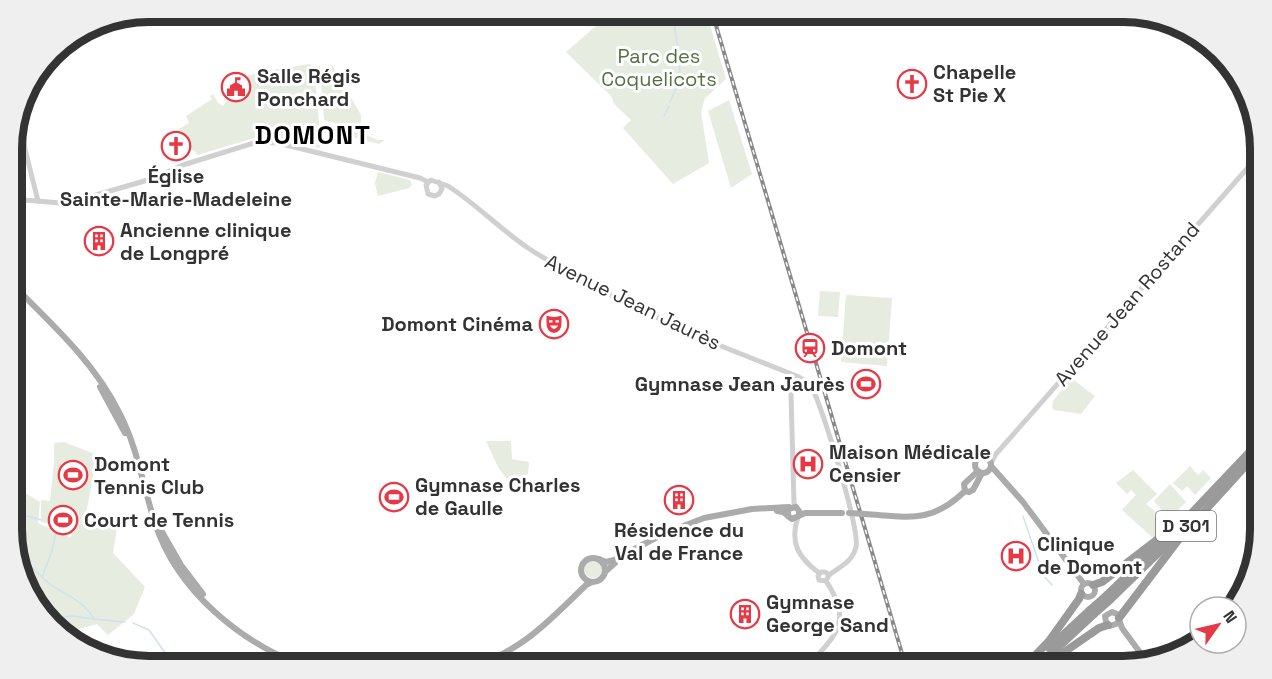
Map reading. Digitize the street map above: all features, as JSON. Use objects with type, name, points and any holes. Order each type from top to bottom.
[{"type":"highway","name":"D 301","points":[[1108,598],[1250,452]]},
{"type":"highway","name":"D 301","points":[[1039,656],[1108,598],[1199,514],[1250,460]]},
{"type":"highway","points":[[1119,619],[1179,539],[1250,461]]},
{"type":"highway","points":[[1093,585],[1102,582],[1162,537],[1227,476]]},
{"type":"highway","points":[[1036,656],[1049,641],[1081,594]]},
{"type":"highway","name":"D 301","points":[[1048,656],[1092,612]]},
{"type":"highway","points":[[1059,656],[1099,628],[1109,625]]},
{"type":"main road","points":[[23,295],[78,351],[114,412],[140,467],[156,527],[174,562],[199,596],[230,624],[267,650],[281,656]]},
{"type":"main road","points":[[575,597],[582,584],[580,569],[584,561],[590,558],[606,562],[614,560],[663,534],[707,517],[752,509],[913,517],[930,515],[945,508],[965,491],[964,484],[986,467],[1002,478],[1023,502],[1084,584]]},
{"type":"main road","points":[[497,656],[515,648],[540,629],[586,585],[600,579],[610,565],[651,542],[701,522],[732,515],[764,511],[781,512],[789,517]]},
{"type":"main road","points":[[789,517],[787,511],[796,511]]},
{"type":"main road","points":[[789,517],[796,511]]},
{"type":"main road","points":[[598,559],[603,563],[605,572]]},
{"type":"main road","points":[[582,576],[592,582]]},
{"type":"main road","points":[[1088,583],[1093,585],[1095,589],[1093,596],[1086,598],[1081,594],[1080,588],[1088,583]]},
{"type":"main road","points":[[1093,596],[1108,613],[1116,613],[1122,628],[1140,655]]},
{"type":"main road","points":[[1108,613],[1105,618],[1109,625],[1121,634],[1139,655]]},
{"type":"main road","points":[[1109,625],[1116,624],[1119,619]]},
{"type":"main road","points":[[492,656],[509,649],[540,629]]},
{"type":"street","points":[[23,141],[38,201]]},
{"type":"street","points":[[23,199],[73,204],[154,178],[218,153],[269,141],[420,178],[428,182]]},
{"type":"street","name":"Avenue Jean Rostand","points":[[986,467],[1250,164]]},
{"type":"street","points":[[434,180],[439,182],[442,186],[440,193],[435,196],[428,194],[425,187],[428,182],[434,180]]},
{"type":"street","name":"Avenue Jean Jaurès","points":[[439,182],[452,189],[525,246],[555,264],[663,320],[690,331],[696,330],[704,339],[794,375],[813,387],[855,522],[857,537],[853,557],[828,578]]},
{"type":"street","name":"Avenue Jean Jaurès","points":[[440,193],[449,192],[462,198]]},
{"type":"street","points":[[794,375],[791,383],[791,396],[796,545],[800,556],[819,573],[819,580],[828,578]]},
{"type":"street","points":[[789,517],[795,526]]},
{"type":"street","points":[[816,656],[838,631],[839,610],[828,578],[824,571],[819,573]]},
{"type":"green space","name":"Parc des Coquelicots","points":[[600,22],[709,22],[726,79],[705,98],[701,112],[709,163],[673,184],[623,128],[631,120],[614,104],[611,96],[566,52]]},
{"type":"green space","points":[[310,64],[314,67],[321,145],[319,148],[263,133],[258,137],[197,155],[191,150],[179,129],[189,123],[186,116],[212,99],[210,96],[213,94],[218,103],[223,106],[228,99],[248,88],[247,86],[251,84],[247,76]]},
{"type":"green space","points":[[332,65],[361,115],[361,125],[366,135],[385,140],[379,144],[337,133],[339,124],[324,120],[320,69]]},
{"type":"green space","points":[[729,100],[752,174],[731,188],[708,111]]},
{"type":"green space","points":[[378,172],[410,180],[412,185],[409,188],[378,196],[375,183]]},
{"type":"green space","points":[[820,291],[840,292],[838,317],[818,316]]},
{"type":"green space","points":[[846,295],[892,298],[887,366],[841,362]]},
{"type":"green space","points":[[1071,378],[1095,396],[1081,414],[1054,410],[1052,407],[1053,401]]},
{"type":"green space","points":[[486,441],[511,441],[512,459],[529,462],[528,474],[506,478],[498,467]]},
{"type":"green space","points":[[64,442],[97,455],[87,509],[78,525],[88,510],[117,529],[113,553],[145,587],[134,614],[108,635],[97,624],[72,630],[49,607],[39,593],[27,563],[22,530],[22,452],[24,492],[40,502],[38,523],[70,537],[72,535],[57,526],[41,522],[41,500],[50,501],[54,443]]},
{"type":"green space","points":[[1190,466],[1198,475],[1203,470],[1211,478],[1195,495],[1187,486],[1182,491],[1173,483]]},
{"type":"green space","points":[[1133,470],[1157,494],[1146,504],[1169,522],[1153,538],[1122,510],[1136,495],[1131,490],[1127,494],[1116,483]]},
{"type":"green space","points":[[1170,484],[1186,502],[1169,519],[1154,501]]},
{"type":"green space","points":[[589,560],[597,560],[602,565],[600,576],[589,578],[584,573],[584,565]]},
{"type":"waterway","points":[[670,102],[680,80],[674,24]]},
{"type":"waterway","points":[[664,116],[669,106]]},
{"type":"waterway","points":[[22,515],[41,520]]},
{"type":"waterway","points":[[1023,516],[1043,575],[1052,585]]},
{"type":"waterway","points":[[57,528],[52,551],[42,577],[76,600],[89,611],[94,619],[125,622]]},
{"type":"waterway","points":[[27,562],[42,577]]},
{"type":"waterway","points":[[59,618],[73,616],[93,619]]},
{"type":"waterway","points":[[133,623],[149,630],[167,656]]},
{"type":"railway","points":[[715,22],[903,656]]},
{"type":"place","name":"Chapelle St Pie X","points":[[912,84]]},
{"type":"place","name":"Salle Régis Ponchard","points":[[236,87]]},
{"type":"place","name":"Église Sainte-Marie-Madeleine","points":[[176,146]]},
{"type":"place","name":"Ancienne clinique de Longpré","points":[[99,241]]},
{"type":"place","name":"Domont Cinéma","points":[[554,324]]},
{"type":"place","name":"Domont","points":[[810,348]]},
{"type":"place","name":"Gymnase Jean Jaurès","points":[[866,384]]},
{"type":"place","name":"Maison Médicale Censier","points":[[808,464]]},
{"type":"place","name":"Domont Tennis Club","points":[[73,475]]},
{"type":"place","name":"Gymnase Charles de Gaulle","points":[[394,497]]},
{"type":"place","name":"Résidence du Val de France","points":[[679,500]]},
{"type":"place","name":"Court de Tennis","points":[[63,520]]},
{"type":"place","name":"Clinique de Domont","points":[[1016,556]]},
{"type":"place","name":"Gymnase George Sand","points":[[745,614]]},
{"type":"district","name":"DOMONT","points":[[313,135]]}]
